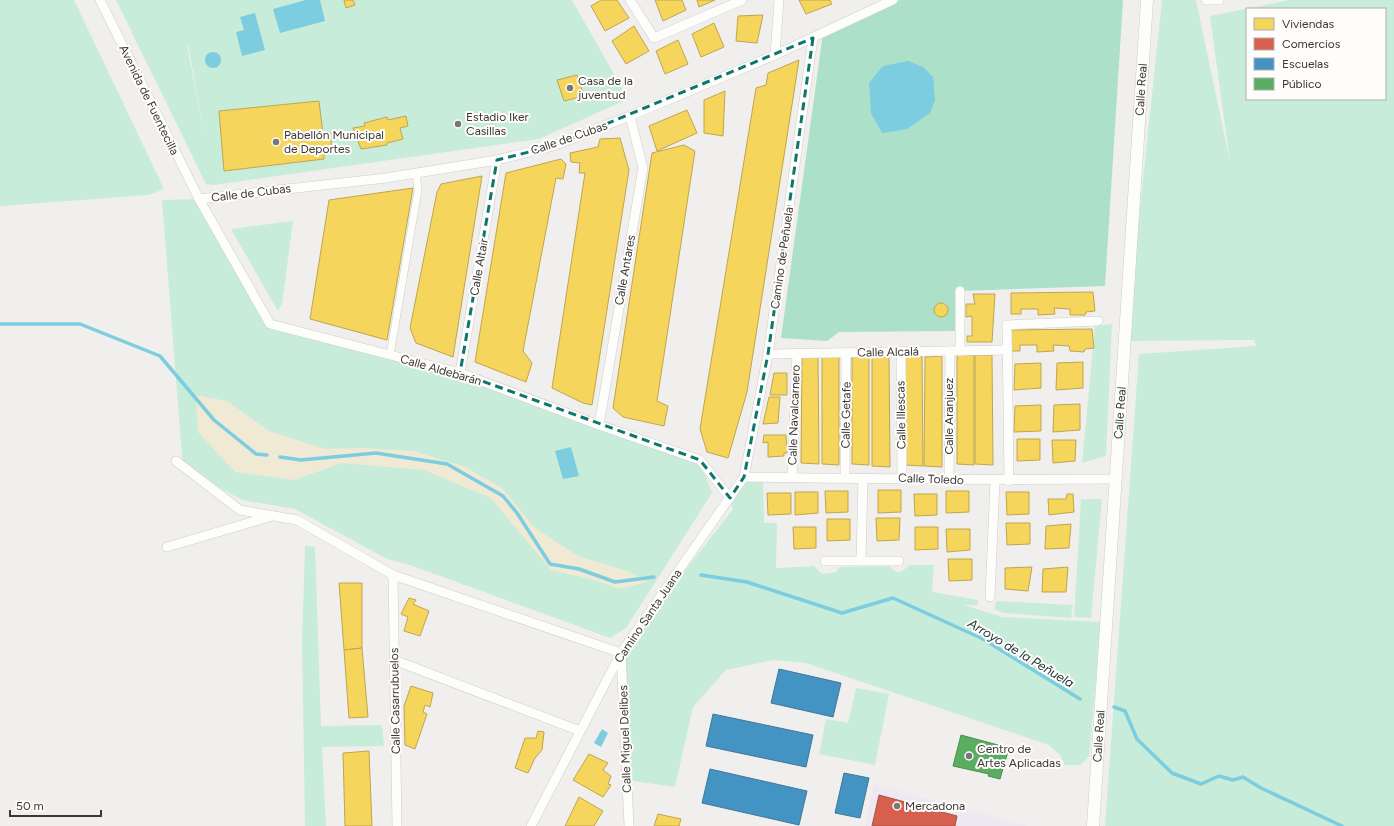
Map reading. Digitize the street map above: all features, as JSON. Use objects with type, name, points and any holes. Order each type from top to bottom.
[{"type":"street","name":"Avenida de Fuentecilla","points":[[100,0],[198,199]]},
{"type":"street","points":[[630,0],[654,38],[742,0]]},
{"type":"street","points":[[775,55],[779,0]]},
{"type":"street","name":"Calle de Cubas","points":[[198,199],[416,173],[497,160],[554,146],[775,55],[893,0]]},
{"type":"street","name":"Calle Real","points":[[1093,826],[1117,479],[1147,0]]},
{"type":"street","points":[[1206,0],[1219,0]]},
{"type":"street","name":"Camino de Peñuela","points":[[744,477],[768,354],[813,38]]},
{"type":"street","name":"Calle Antares","points":[[598,425],[643,168],[630,116]]},
{"type":"street","name":"Calle Altair","points":[[460,373],[497,160]]},
{"type":"street","points":[[390,355],[418,190],[416,173]]},
{"type":"street","name":"Calle Aldebarán","points":[[198,199],[270,324],[460,373],[598,425],[700,460],[730,498]]},
{"type":"street","points":[[960,291],[960,351]]},
{"type":"street","points":[[1009,481],[1007,325],[1098,321]]},
{"type":"street","name":"Calle Alcalá","points":[[768,354],[1007,350]]},
{"type":"street","name":"Calle Aranjuez","points":[[949,480],[950,351]]},
{"type":"street","name":"Calle Getafe","points":[[845,478],[846,352]]},
{"type":"street","name":"Calle Illescas","points":[[900,352],[902,478]]},
{"type":"street","name":"Calle Navalcarnero","points":[[792,478],[797,353]]},
{"type":"street","points":[[176,461],[240,510],[297,520],[393,575],[621,653]]},
{"type":"street","name":"Calle Toledo","points":[[744,477],[902,478],[995,481],[1117,479]]},
{"type":"street","name":"Camino Santa Juana","points":[[531,826],[621,653],[744,477]]},
{"type":"street","points":[[861,561],[863,478]]},
{"type":"street","points":[[990,597],[995,481]]},
{"type":"street","points":[[167,548],[274,516]]},
{"type":"street","points":[[825,561],[899,561]]},
{"type":"street","name":"Calle Casarrubuelos","points":[[393,575],[397,826]]},
{"type":"street","name":"Calle Miguel Delibes","points":[[621,653],[629,826]]},
{"type":"street","points":[[394,660],[580,731]]},
{"type":"highlighted area","points":[[813,38],[768,354],[744,477],[730,498],[700,460],[460,373],[497,160],[553,146]]},
{"type":"shaded area","points":[[874,784],[1028,826],[865,826]]},
{"type":"green space","points":[[0,0],[74,0],[164,189],[149,195],[0,206]]},
{"type":"green space","points":[[116,0],[572,0],[628,99],[539,139],[213,185],[206,184]],"holes":[[[188,44],[205,140],[187,45]]]},
{"type":"green space","points":[[900,0],[1123,0],[1105,286],[960,291],[956,331],[839,332],[827,341],[781,338],[823,33]]},
{"type":"green space","points":[[1162,0],[1196,0],[1230,162],[1210,16],[1246,9],[1246,100],[1386,100],[1386,8],[1250,8],[1290,0],[1394,0],[1394,826],[1105,826],[1139,354],[1256,346],[1254,340],[1126,341]]},
{"type":"green space","points":[[199,199],[270,324],[461,373],[700,460],[712,493],[626,628],[610,638],[410,565],[387,559],[295,509],[242,500],[183,468],[162,200]]},
{"type":"green space","points":[[293,221],[282,304],[278,311],[231,229]]},
{"type":"green space","points":[[1112,324],[1106,456],[1082,463],[1095,326]]},
{"type":"green space","points":[[744,477],[763,477],[764,523],[777,523],[776,568],[814,566],[822,574],[836,572],[839,567],[889,566],[896,572],[901,572],[910,565],[934,565],[932,592],[978,600],[978,605],[964,605],[1002,617],[1101,622],[1089,757],[1080,765],[1065,765],[1060,755],[1049,745],[806,663],[773,660],[726,670],[693,707],[675,787],[627,780],[621,653],[733,509],[730,498]]},
{"type":"green space","points":[[1081,499],[1102,499],[1091,618],[1074,617]]},
{"type":"green space","points":[[305,546],[315,547],[321,726],[382,725],[384,746],[322,747],[326,826],[305,826],[302,641]]},
{"type":"green space","points":[[996,601],[1073,605],[1071,618],[1003,613],[994,609]]},
{"type":"green space","points":[[856,688],[889,694],[875,765],[819,754],[826,719],[848,723]]},
{"type":"sand","points":[[196,395],[227,401],[269,431],[325,449],[363,448],[413,451],[465,467],[502,488],[534,527],[578,556],[630,572],[647,582],[619,589],[591,579],[551,570],[491,498],[424,470],[342,463],[294,480],[235,472],[198,432]]},
{"type":"water","points":[[306,0],[320,0],[325,21],[280,33],[273,9]]},
{"type":"water","points":[[255,13],[265,50],[242,56],[236,32],[244,30],[240,17]]},
{"type":"water","points":[[213,52],[220,57],[221,60],[216,67],[213,68],[206,63],[205,60],[210,53]]},
{"type":"water","points":[[908,61],[923,67],[933,77],[935,100],[930,113],[907,129],[882,133],[871,113],[869,83],[883,66]]},
{"type":"water","points":[[571,447],[579,476],[563,479],[555,451]]},
{"type":"water","points":[[602,729],[608,733],[601,747],[594,743]]},
{"type":"building: Viviendas","points":[[344,0],[353,0],[355,5],[346,8]]},
{"type":"building: Viviendas","points":[[601,0],[617,0],[629,18],[605,31],[591,6]]},
{"type":"building: Viviendas","points":[[655,0],[682,0],[686,10],[663,21]]},
{"type":"building: Viviendas","points":[[697,0],[715,0],[699,7]]},
{"type":"building: Viviendas","points":[[799,0],[830,0],[832,4],[806,14]]},
{"type":"building: Viviendas","points":[[763,15],[757,43],[736,41],[738,16]]},
{"type":"building: Viviendas","points":[[714,23],[724,47],[701,57],[692,34]]},
{"type":"building: Viviendas","points":[[634,26],[649,51],[626,64],[612,41]]},
{"type":"building: Viviendas","points":[[678,40],[688,64],[665,74],[656,51]]},
{"type":"building: Viviendas","points":[[799,60],[747,392],[728,458],[707,452],[700,429],[756,88],[766,85],[768,73]]},
{"type":"building: Viviendas","name":"Casa de la juventud","points":[[577,75],[584,96],[564,101],[557,80]]},
{"type":"building: Viviendas","points":[[725,91],[723,136],[704,133],[704,100]]},
{"type":"building: Viviendas","name":"Pabellón Municipal de Deportes","points":[[319,101],[323,134],[331,133],[331,151],[324,151],[324,159],[224,171],[219,111]]},
{"type":"building: Viviendas","points":[[687,110],[697,133],[657,151],[649,126]]},
{"type":"building: Viviendas","points":[[406,116],[408,126],[400,128],[403,139],[387,143],[387,145],[361,149],[353,128],[365,126],[364,123],[387,117],[388,120]]},
{"type":"building: Viviendas","points":[[620,138],[629,170],[592,405],[583,403],[552,388],[585,173],[579,173],[580,163],[571,162],[570,153],[598,147],[600,139]]},
{"type":"building: Viviendas","points":[[684,145],[695,151],[657,401],[668,406],[664,426],[623,417],[613,408],[652,153]]},
{"type":"building: Viviendas","points":[[561,159],[566,164],[563,179],[556,178],[523,351],[532,363],[526,382],[475,362],[506,173]]},
{"type":"building: Viviendas","points":[[482,176],[453,357],[416,343],[410,328],[437,192],[441,184]]},
{"type":"building: Viviendas","points":[[413,188],[387,340],[310,319],[329,200]]},
{"type":"building: Viviendas","points":[[1093,292],[1095,311],[1086,312],[1085,315],[1070,315],[1070,309],[1054,308],[1055,314],[1038,315],[1038,309],[1021,309],[1021,314],[1011,314],[1011,293]]},
{"type":"building: Viviendas","points":[[973,294],[995,294],[992,342],[967,342],[967,336],[972,336],[972,316],[966,317],[966,304],[975,304]]},
{"type":"building: Viviendas","points":[[938,303],[944,303],[948,307],[948,313],[944,317],[938,317],[934,313],[934,307]]},
{"type":"building: Viviendas","points":[[1092,329],[1094,348],[1085,349],[1084,352],[1070,351],[1069,346],[1053,345],[1054,351],[1037,352],[1037,345],[1020,345],[1020,351],[1010,351],[1010,330]]},
{"type":"building: Viviendas","points":[[822,354],[839,354],[839,465],[822,464]]},
{"type":"building: Viviendas","points":[[802,355],[818,355],[819,464],[801,463]]},
{"type":"building: Viviendas","points":[[852,355],[869,355],[869,465],[852,464]]},
{"type":"building: Viviendas","points":[[957,355],[974,355],[974,465],[957,464]]},
{"type":"building: Viviendas","points":[[975,355],[992,355],[993,465],[975,464]]},
{"type":"building: Viviendas","points":[[905,356],[922,356],[923,466],[905,465]]},
{"type":"building: Viviendas","points":[[942,356],[942,467],[924,466],[925,357]]},
{"type":"building: Viviendas","points":[[872,357],[889,357],[890,467],[872,466]]},
{"type":"building: Viviendas","points":[[1083,362],[1083,388],[1056,390],[1057,363]]},
{"type":"building: Viviendas","points":[[1041,363],[1041,388],[1014,390],[1015,364]]},
{"type":"building: Viviendas","points":[[774,373],[787,373],[787,395],[770,395]]},
{"type":"building: Viviendas","points":[[769,397],[780,397],[778,423],[763,424]]},
{"type":"building: Viviendas","points":[[1080,404],[1080,430],[1053,432],[1054,405]]},
{"type":"building: Viviendas","points":[[1041,405],[1041,431],[1014,432],[1015,406]]},
{"type":"building: Viviendas","points":[[764,435],[786,435],[787,453],[784,453],[784,456],[768,457],[768,442],[763,443]]},
{"type":"building: Viviendas","points":[[1017,439],[1040,439],[1040,460],[1017,461]]},
{"type":"building: Viviendas","points":[[1052,440],[1076,440],[1075,461],[1053,463]]},
{"type":"building: Viviendas","points":[[878,490],[901,490],[901,512],[878,513]]},
{"type":"building: Viviendas","points":[[825,491],[848,491],[848,512],[826,513]]},
{"type":"building: Viviendas","points":[[946,491],[969,491],[969,512],[946,513]]},
{"type":"building: Viviendas","points":[[795,492],[818,492],[818,513],[795,515]]},
{"type":"building: Viviendas","points":[[1006,492],[1029,492],[1029,514],[1007,515]]},
{"type":"building: Viviendas","points":[[767,493],[791,493],[791,514],[768,515]]},
{"type":"building: Viviendas","points":[[914,494],[937,494],[937,515],[915,516]]},
{"type":"building: Viviendas","points":[[1067,494],[1073,494],[1074,512],[1049,515],[1048,499],[1066,499]]},
{"type":"building: Viviendas","points":[[876,518],[900,518],[899,540],[877,541]]},
{"type":"building: Viviendas","points":[[827,519],[850,519],[850,540],[827,541]]},
{"type":"building: Viviendas","points":[[1006,523],[1030,523],[1030,544],[1007,545]]},
{"type":"building: Viviendas","points":[[1071,524],[1069,548],[1045,549],[1046,526]]},
{"type":"building: Viviendas","points":[[793,527],[816,527],[816,548],[794,549]]},
{"type":"building: Viviendas","points":[[915,527],[938,527],[938,549],[915,550]]},
{"type":"building: Viviendas","points":[[946,529],[970,529],[970,550],[947,552]]},
{"type":"building: Viviendas","points":[[948,559],[972,559],[972,580],[949,581]]},
{"type":"building: Viviendas","points":[[1032,567],[1028,591],[1005,589],[1005,568]]},
{"type":"building: Viviendas","points":[[1068,567],[1066,592],[1042,592],[1043,569]]},
{"type":"building: Viviendas","points":[[339,583],[362,583],[362,648],[344,650]]},
{"type":"building: Viviendas","points":[[409,598],[416,600],[413,604],[429,611],[420,636],[404,631],[408,617],[401,614]]},
{"type":"building: Viviendas","points":[[362,648],[368,717],[349,718],[344,650]]},
{"type":"building: Viviendas","points":[[411,686],[433,693],[430,707],[425,705],[423,712],[427,714],[415,749],[405,745],[404,706]]},
{"type":"building: Viviendas","points":[[538,731],[544,732],[542,750],[535,758],[528,773],[515,768],[525,738],[536,738]]},
{"type":"building: Viviendas","points":[[369,751],[372,826],[345,826],[343,753]]},
{"type":"building: Viviendas","points":[[589,754],[608,763],[603,770],[611,776],[608,784],[611,785],[603,797],[573,780]]},
{"type":"building: Viviendas","points":[[579,797],[603,811],[594,826],[565,826]]},
{"type":"building: Viviendas","points":[[658,814],[681,819],[679,826],[654,826]]},
{"type":"building: Comercios","name":"Mercadona","points":[[879,795],[957,816],[955,826],[872,826]]},
{"type":"building: Escuelas","points":[[779,669],[841,683],[833,717],[771,703]]},
{"type":"building: Escuelas","points":[[713,714],[813,735],[806,767],[706,746]]},
{"type":"building: Escuelas","points":[[710,769],[807,791],[799,825],[702,803]]},
{"type":"building: Escuelas","points":[[844,773],[869,778],[860,818],[835,813]]},
{"type":"building: Público","name":"Centro de Artes Aplicadas","points":[[961,735],[1009,748],[1000,779],[988,776],[989,774],[953,766]]},
{"type":"waterway","name":"Arroyo de la Peñuela","points":[[0,324],[80,324],[160,356],[214,420],[256,454],[267,455]]},
{"type":"waterway","name":"Arroyo de la Peñuela","points":[[280,457],[301,460],[376,453],[447,464],[503,496],[517,513],[550,564],[579,569],[615,582],[654,577]]},
{"type":"waterway","name":"Arroyo de la Peñuela","points":[[701,575],[747,582],[842,613],[893,598],[983,639],[1080,699]]},
{"type":"waterway","name":"Arroyo de la Peñuela","points":[[1114,707],[1125,711],[1137,739],[1172,773],[1201,784],[1219,776],[1233,780],[1243,777],[1261,788],[1342,826]]},
{"type":"place","name":"Casa de la juventud","points":[[570,88]]},
{"type":"place","name":"Estadio Iker Casillas","points":[[458,124]]},
{"type":"place","name":"Pabellón Municipal de Deportes","points":[[276,142]]},
{"type":"place","name":"Centro de Artes Aplicadas","points":[[969,756]]},
{"type":"place","name":"Mercadona","points":[[897,806]]}]
